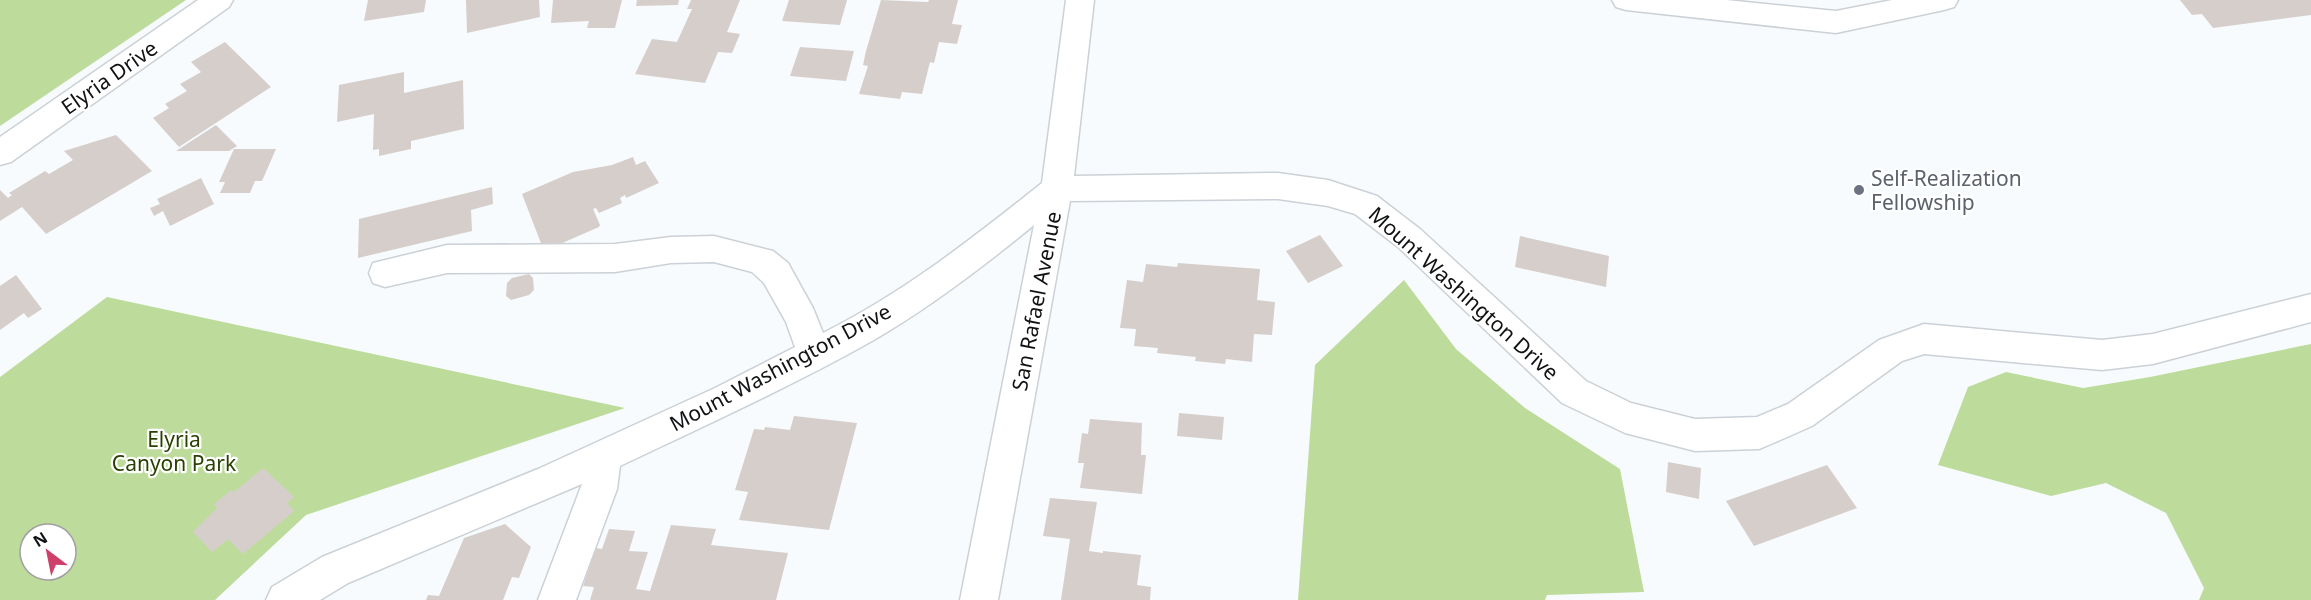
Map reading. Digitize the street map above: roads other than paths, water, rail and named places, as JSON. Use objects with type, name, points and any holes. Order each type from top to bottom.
[{"type":"street","name":"Elyria Drive","points":[[0,153],[219,0]]},
{"type":"street","name":"San Rafael Avenue","points":[[979,600],[1057,189],[1080,0]]},
{"type":"street","points":[[1626,0],[1836,22],[1944,0]]},
{"type":"street","name":"Mount Washington Drive","points":[[285,600],[335,570],[551,481],[727,399],[861,330],[964,263],[1057,189],[1278,186],[1328,193],[1366,205],[1409,238],[1574,392],[1625,417],[1695,435],[1759,433],[1800,415],[1891,350],[1924,339],[2102,355],[2153,350],[2311,308]]},
{"type":"street","points":[[385,273],[447,259],[615,258],[671,250],[714,249],[762,261],[776,273],[801,318],[815,354]]},
{"type":"street","points":[[557,600],[599,489],[603,456]]},
{"type":"place","name":"Self-Realization Fellowship","points":[[1859,190]]},
{"type":"park label","name":"Elyria Canyon Park","points":[[174,451]]}]
